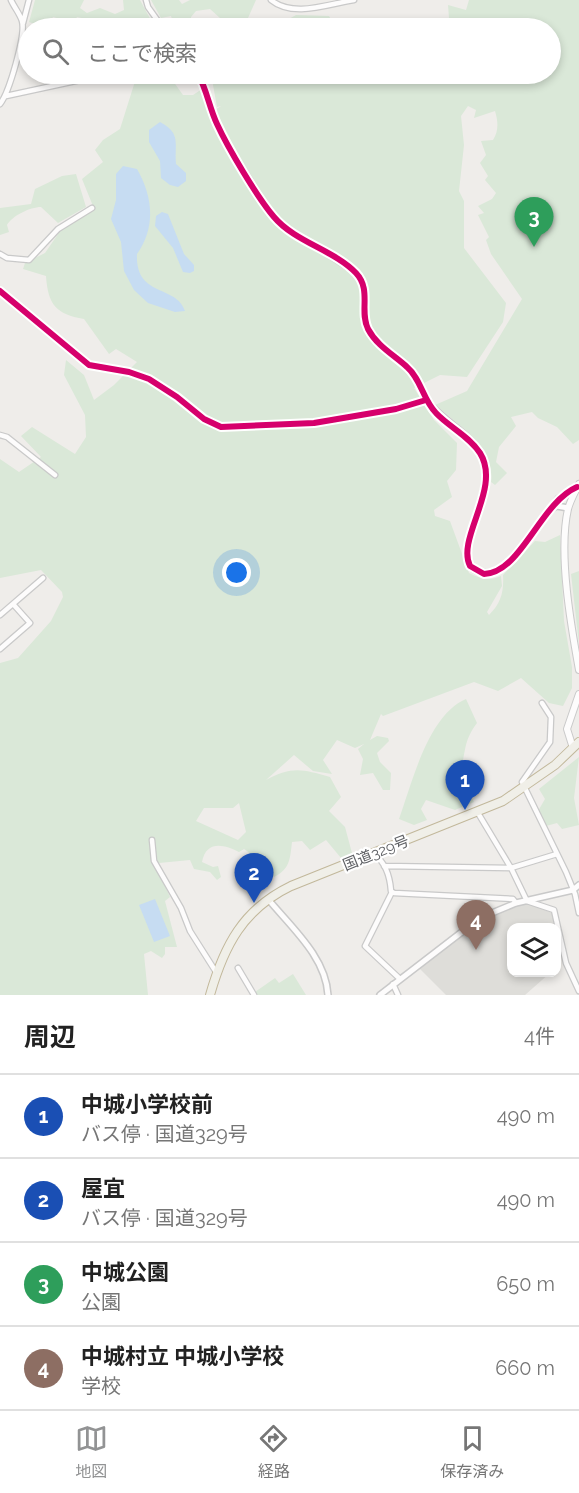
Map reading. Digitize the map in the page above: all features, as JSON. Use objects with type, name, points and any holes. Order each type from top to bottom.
[{"type":"highway","name":"国道329号","points":[[210,995],[216,972],[236,931],[268,899],[291,886],[478,813],[524,788],[576,745]]},
{"type":"main road","points":[[578,486],[568,508],[565,532],[568,590],[579,670]]},
{"type":"main road","points":[[576,745],[567,729],[579,694]]},
{"type":"street","points":[[11,0],[20,18]]},
{"type":"street","points":[[24,18],[29,0]]},
{"type":"street","points":[[146,0],[156,18]]},
{"type":"street","points":[[271,0],[282,7],[294,9],[354,0]]},
{"type":"street","points":[[0,104],[6,96],[18,44]]},
{"type":"street","points":[[6,96],[62,84]]},
{"type":"street","points":[[202,84],[222,135],[270,212],[281,224],[355,272],[365,290],[365,319],[369,330],[380,345],[414,374],[426,400],[436,413],[466,438],[484,461],[484,489],[467,551],[468,562],[474,570],[490,574],[505,567],[558,498],[578,486]]},
{"type":"street","points":[[0,255],[29,260],[58,229],[92,208]]},
{"type":"street","points":[[1,295],[89,365],[129,372],[149,379],[177,397],[204,419],[221,427],[314,423],[396,409],[426,400]]},
{"type":"street","points":[[0,435],[7,437],[55,475]]},
{"type":"street","points":[[549,510],[557,506],[568,508]]},
{"type":"street","points":[[0,615],[43,578]]},
{"type":"street","points":[[0,649],[30,623],[13,604]]},
{"type":"street","points":[[542,703],[551,717],[550,742],[526,773],[522,782],[573,890],[579,914]]},
{"type":"street","points":[[478,813],[511,868],[527,901],[554,910],[567,963],[579,991]]},
{"type":"street","points":[[152,840],[154,861],[181,908],[190,931],[216,972]]},
{"type":"street","points":[[374,854],[384,866],[392,892],[365,945],[400,979]]},
{"type":"street","points":[[384,866],[511,868],[557,854]]},
{"type":"street","points":[[380,995],[480,918],[516,903],[573,890],[579,885]]},
{"type":"street","points":[[392,892],[513,899],[516,903]]},
{"type":"street","points":[[268,899],[322,968],[328,982],[328,995]]},
{"type":"street","points":[[238,968],[254,995]]},
{"type":"street","points":[[393,984],[398,995]]},
{"type":"shaded area","points":[[527,903],[552,913],[554,923],[507,923],[507,977],[545,977],[525,995],[446,995],[419,968],[483,920]]},
{"type":"green space","points":[[35,0],[84,0],[80,8],[87,13],[100,8],[115,14],[124,10],[123,0],[140,0],[150,18],[53,17],[30,18]]},
{"type":"green space","points":[[151,0],[179,0],[182,4],[190,0],[256,0],[248,18],[220,18],[210,9],[196,11],[191,18],[172,18],[171,16],[161,18]]},
{"type":"green space","points":[[469,0],[579,0],[579,440],[573,444],[557,427],[538,418],[532,412],[511,417],[516,426],[499,447],[496,462],[507,473],[495,485],[491,482],[491,470],[481,448],[464,429],[435,405],[467,391],[522,299],[491,254],[486,240],[489,237],[478,215],[484,213],[478,206],[492,199],[496,193],[485,180],[488,176],[480,163],[486,155],[481,141],[493,140],[497,130],[495,111],[474,118],[476,110],[468,106],[461,116],[464,145],[459,191],[464,201],[464,248],[506,303],[503,322],[467,377],[440,375],[414,388],[434,420],[457,443],[456,470],[447,481],[452,497],[434,510],[435,516],[450,521],[469,573],[485,579],[501,576],[502,586],[487,612],[489,615],[501,597],[503,587],[503,575],[535,541],[545,542],[560,535],[564,621],[572,667],[572,688],[563,706],[549,703],[521,678],[498,691],[474,682],[383,716],[381,714],[370,740],[377,736],[388,738],[389,741],[377,753],[380,762],[391,773],[390,790],[383,790],[373,773],[360,775],[363,759],[358,749],[364,744],[355,748],[337,740],[323,760],[332,774],[313,771],[294,755],[266,780],[283,772],[297,770],[330,777],[341,797],[329,811],[345,827],[352,853],[341,858],[326,840],[310,850],[302,841],[292,842],[286,867],[274,877],[260,860],[244,849],[239,852],[227,847],[216,846],[207,850],[202,862],[213,867],[218,866],[221,877],[217,880],[210,872],[194,869],[190,860],[159,863],[156,866],[170,897],[165,901],[177,947],[165,947],[165,954],[162,958],[151,951],[144,954],[148,995],[0,995],[0,663],[18,658],[51,621],[63,597],[62,592],[41,570],[0,578],[0,459],[19,472],[41,457],[21,436],[32,427],[75,454],[86,437],[85,415],[64,375],[66,360],[84,375],[94,400],[114,385],[137,362],[116,349],[109,354],[84,319],[60,311],[49,294],[46,276],[23,269],[25,263],[45,253],[65,224],[93,206],[82,179],[103,162],[95,150],[103,140],[120,129],[134,84],[175,84],[183,95],[193,95],[202,89],[209,114],[221,106],[217,107],[213,84],[561,84],[561,18],[449,18],[448,5],[466,10]],"holes":[[[239,803],[246,832],[238,840],[196,821],[204,808],[233,808]]]},
{"type":"green space","points":[[296,15],[329,16],[330,18],[291,18]]},
{"type":"green space","points":[[76,174],[86,207],[58,223],[41,207],[32,209],[13,218],[7,225],[9,232],[0,235],[0,208],[31,204],[35,189],[62,176]]},
{"type":"green space","points":[[579,571],[579,644],[571,574]]},
{"type":"green space","points":[[466,699],[477,723],[467,742],[459,775],[474,802],[455,810],[426,800],[421,809],[427,820],[414,825],[399,819],[416,769],[432,735],[441,719],[453,707]]},
{"type":"green space","points":[[579,757],[574,798],[579,825],[562,829],[557,823],[546,826],[538,811],[545,799],[539,789]]},
{"type":"green space","points":[[293,974],[306,995],[258,995],[255,992],[275,978],[279,983]]},
{"type":"water","points":[[160,122],[172,131],[176,140],[176,164],[186,173],[186,181],[178,187],[170,185],[161,178],[160,161],[149,142],[149,130]]},
{"type":"water","points":[[123,166],[137,169],[149,201],[150,223],[137,254],[138,268],[142,278],[173,297],[185,311],[175,312],[148,303],[134,290],[124,271],[121,242],[111,219],[116,200],[116,174]]},
{"type":"water","points":[[162,212],[168,214],[184,254],[194,265],[194,271],[190,273],[183,272],[173,248],[155,226],[156,216]]},
{"type":"water","points":[[155,899],[170,936],[154,942],[139,905]]},
{"type":"cycle path","points":[[203,84],[222,134],[243,172],[267,208],[283,226],[337,258],[356,273],[363,286],[366,322],[372,335],[412,372],[436,413],[480,453],[485,467],[486,481],[469,541],[467,555],[470,566],[484,574],[497,571],[520,550],[552,507],[564,495],[577,487]]},
{"type":"cycle path","points":[[0,291],[89,365],[129,372],[149,379],[177,397],[204,419],[221,427],[314,423],[396,409],[426,400]]},
{"type":"place","name":"中城公園","points":[[534,247]]},
{"type":"place","name":"中城小学校前","points":[[465,810]]},
{"type":"place","name":"屋宜","points":[[254,903]]},
{"type":"place","name":"中城村立 中城小学校","points":[[476,950]]}]
